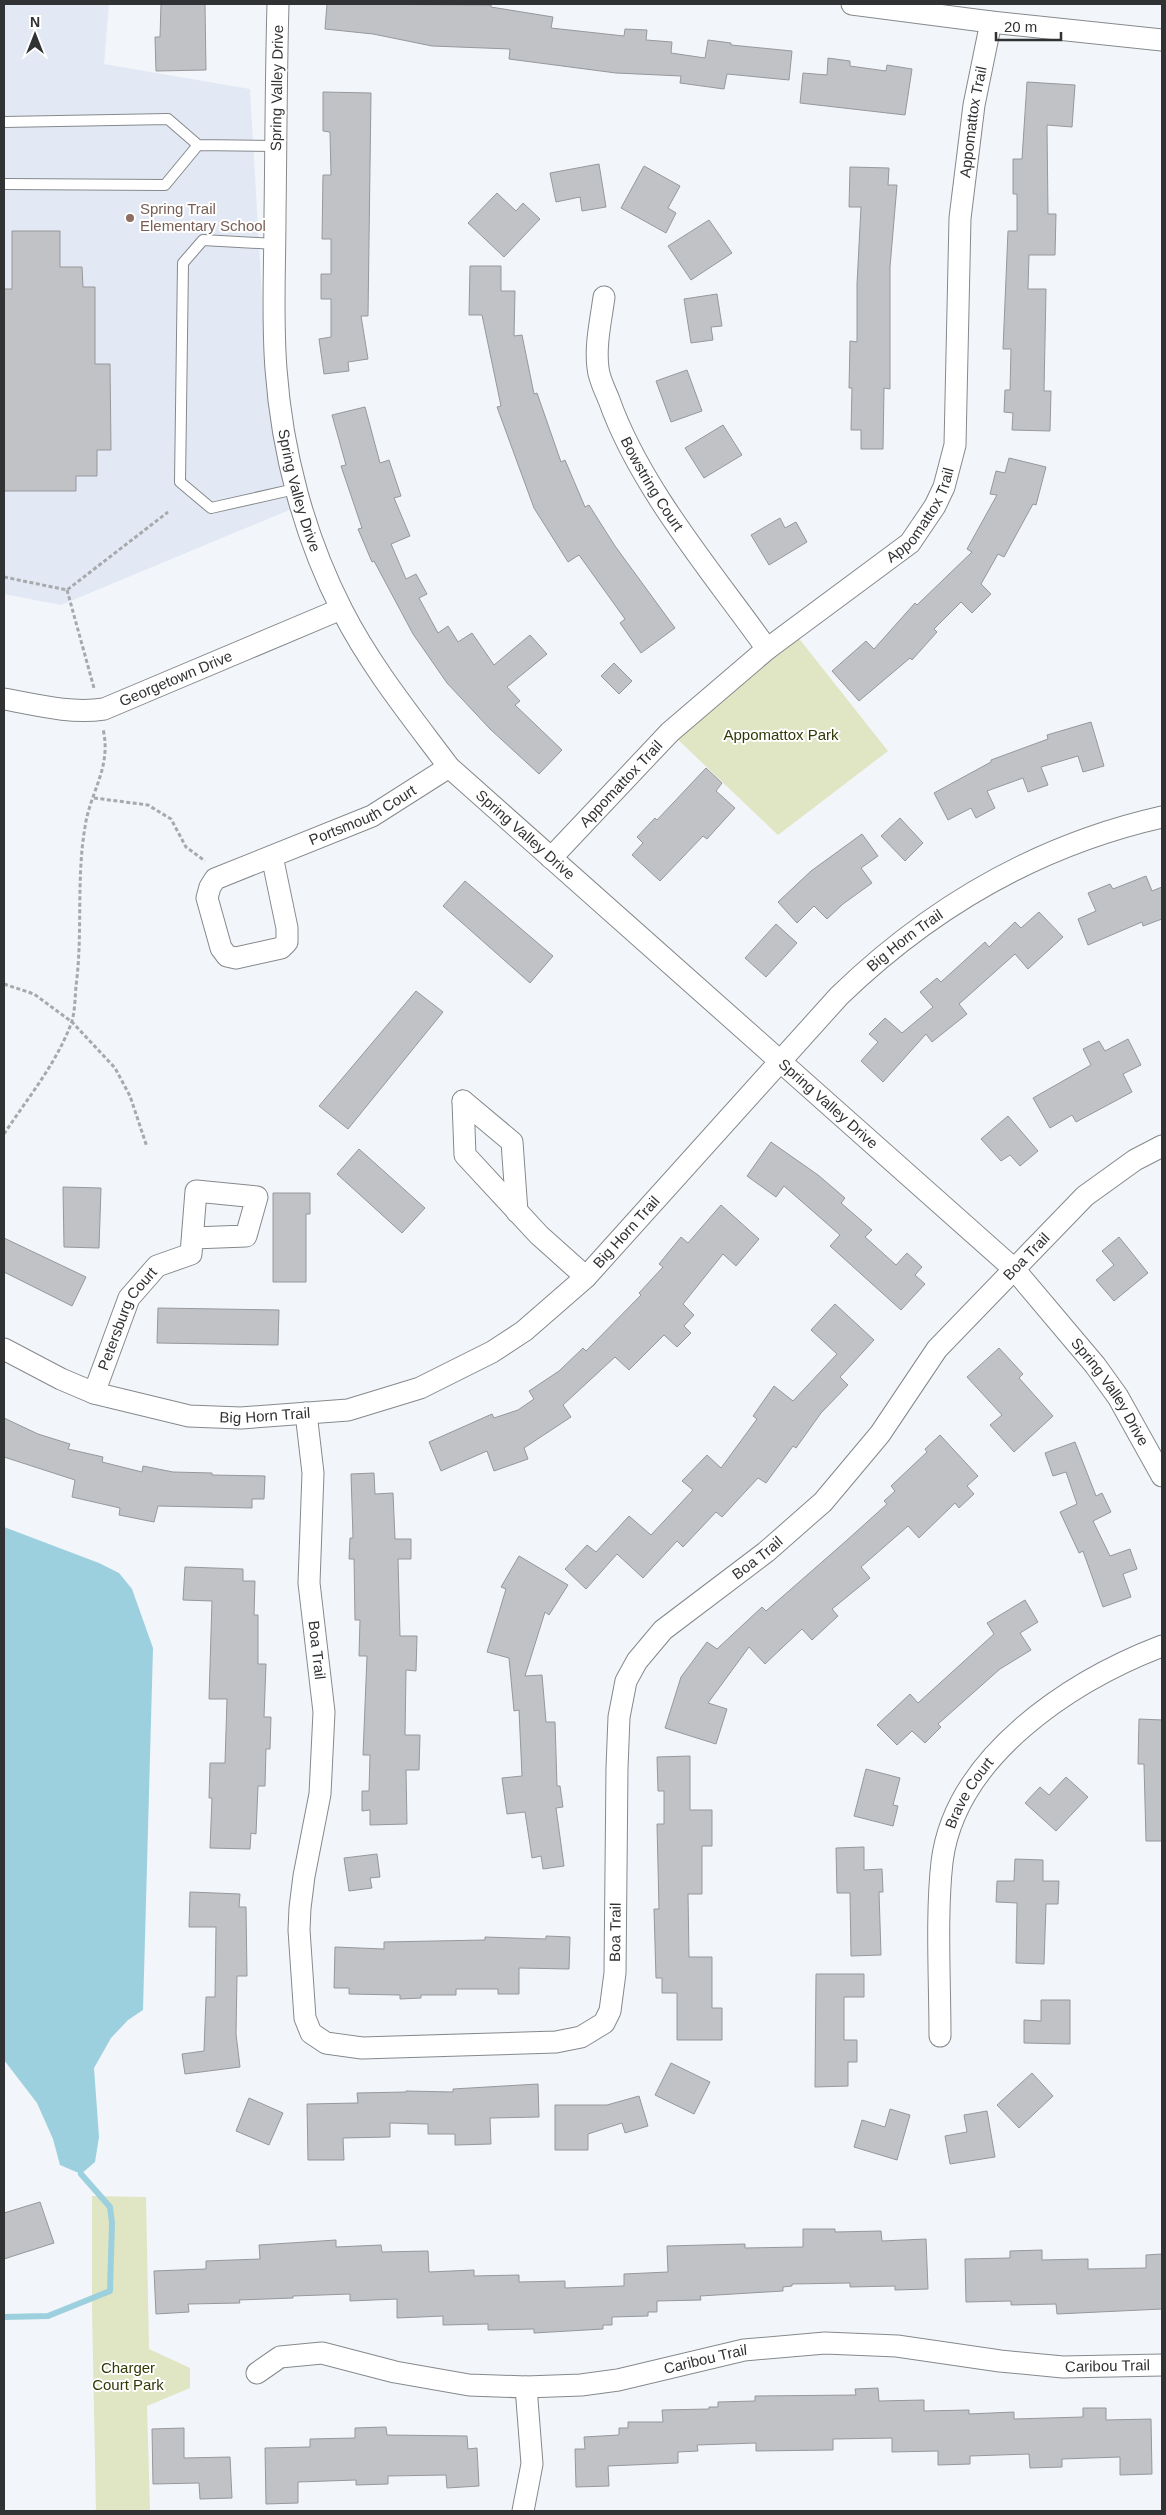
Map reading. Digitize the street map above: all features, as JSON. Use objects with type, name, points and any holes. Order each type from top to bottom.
[{"type":"street","name":"Spring Valley Drive","points":[[278,4],[275,244],[276,369],[284,437],[296,489],[317,555],[341,609],[374,666],[394,697],[449,767],[1014,1268],[1070,1332],[1106,1381],[1162,1476]]},
{"type":"street","points":[[852,4],[991,22],[1162,40]]},
{"type":"street","name":"Appomattox Trail","points":[[550,858],[670,732],[767,649],[910,543],[935,506],[951,466],[956,425],[957,274],[964,179],[974,105],[991,22]]},
{"type":"street","name":"Bowstring Court","points":[[604,296],[597,353],[598,370],[614,415],[647,479],[767,649]]},
{"type":"street","name":"Georgetown Drive","points":[[4,699],[65,710],[99,709],[118,704],[341,609]]},
{"type":"street","name":"Portsmouth Court","points":[[272,856],[289,938],[281,948],[236,958],[227,956],[221,948],[207,898],[210,887],[215,879],[223,876],[272,856],[372,816],[449,767]]},
{"type":"street","name":"Big Horn Trail","points":[[4,1349],[60,1379],[94,1393],[189,1416],[242,1418],[348,1410],[371,1404],[446,1377],[492,1352],[524,1331],[586,1277],[780,1061],[863,973],[922,925],[970,893],[1052,851],[1105,832],[1162,816]]},
{"type":"street","name":"Boa Trail","points":[[306,1414],[313,1473],[309,1583],[324,1712],[320,1794],[304,1876],[300,1908],[305,2018],[311,2033],[326,2044],[362,2048],[556,2042],[581,2037],[604,2023],[610,2011],[615,1973],[619,1717],[626,1681],[637,1661],[663,1630],[766,1552],[822,1502],[880,1434],[937,1349],[1085,1196],[1135,1160],[1162,1146]]},
{"type":"street","points":[[518,1212],[539,1235],[586,1277]]},
{"type":"street","name":"Petersburg Court","points":[[94,1393],[129,1298],[157,1266],[191,1254],[193,1238]]},
{"type":"street","name":"Brave Court","points":[[940,2036],[942,1861],[955,1815],[963,1797],[974,1780],[1003,1747],[1049,1707],[1100,1675],[1162,1646]]},
{"type":"street","name":"Caribou Trail","points":[[256,2372],[280,2357],[322,2353],[439,2381],[469,2385],[526,2387],[581,2385],[618,2380],[744,2350],[825,2343],[897,2346],[1000,2361],[1063,2367],[1162,2365]]},
{"type":"street","points":[[524,2511],[532,2464],[526,2387]]},
{"type":"lane","points":[[4,122],[168,119],[198,146],[276,146]]},
{"type":"lane","points":[[4,184],[165,185],[198,146]]},
{"type":"lane","points":[[275,244],[202,240],[184,263],[180,482],[211,508],[296,489]]},
{"type":"path","points":[[4,577],[68,590],[168,512]]},
{"type":"path","points":[[4,1134],[58,1052],[72,1022],[81,950],[81,862],[85,825],[102,775],[106,744],[99,709],[68,590]]},
{"type":"path","points":[[94,798],[148,805],[171,819],[186,847],[223,876]]},
{"type":"path","points":[[4,984],[34,994],[72,1022],[115,1068],[130,1096],[147,1147]]},
{"type":"shaded area","name":"Spring Trail Elementary School","points":[[4,4],[109,4],[104,64],[250,89],[265,347],[277,459],[294,508],[61,605],[4,594]]},
{"type":"green space","name":"Appomattox Park","points":[[793,631],[888,751],[778,835],[670,732]]},
{"type":"green space","name":"Charger Court Park","points":[[92,2196],[146,2197],[149,2349],[190,2368],[190,2388],[147,2406],[150,2511],[96,2511]]},
{"type":"water","points":[[4,1527],[99,1563],[119,1573],[132,1589],[153,1648],[143,2010],[128,2020],[111,2038],[94,2068],[99,2137],[95,2162],[81,2174],[60,2165],[53,2139],[37,2103],[4,2060]]},
{"type":"building","points":[[161,4],[205,4],[206,70],[156,71],[155,37],[160,37]]},
{"type":"building","points":[[327,4],[491,5],[491,7],[553,17],[551,28],[624,36],[625,29],[647,30],[646,40],[672,42],[671,53],[705,58],[708,40],[731,43],[731,45],[792,51],[789,80],[727,74],[724,89],[680,83],[681,76],[616,73],[509,59],[510,49],[432,46],[373,34],[325,29]]},
{"type":"building","points":[[828,58],[850,61],[850,66],[886,71],[887,65],[912,69],[905,115],[800,103],[803,73],[827,75]]},
{"type":"building","points":[[1027,82],[1075,85],[1072,127],[1047,125],[1048,214],[1056,214],[1055,255],[1029,255],[1028,289],[1046,289],[1044,391],[1051,391],[1050,431],[1012,430],[1013,413],[1004,412],[1005,390],[1010,390],[1011,349],[1003,349],[1008,231],[1017,231],[1017,194],[1013,194],[1013,159],[1022,159]]},
{"type":"building","points":[[323,92],[371,93],[368,316],[361,316],[368,359],[348,362],[349,371],[324,374],[319,339],[331,337],[331,299],[321,299],[321,274],[331,274],[331,239],[322,239],[323,175],[331,175],[330,132],[323,131]]},
{"type":"building","points":[[599,164],[606,207],[582,211],[580,197],[556,202],[550,173]]},
{"type":"building","points":[[644,166],[680,186],[668,208],[676,213],[666,233],[621,208]]},
{"type":"building","points":[[850,167],[889,168],[888,185],[897,185],[890,267],[890,389],[884,388],[883,449],[861,449],[861,430],[851,430],[852,388],[849,388],[850,341],[857,342],[857,284],[861,207],[849,207]]},
{"type":"building","points":[[497,193],[516,211],[523,203],[540,219],[504,257],[468,223]]},
{"type":"building","points":[[709,220],[732,253],[691,280],[668,246]]},
{"type":"building","points":[[12,231],[60,231],[60,267],[82,267],[83,287],[95,287],[95,364],[110,364],[111,450],[97,450],[97,476],[76,476],[76,491],[4,491],[4,289],[12,289]]},
{"type":"building","points":[[470,266],[501,266],[501,291],[515,291],[514,336],[522,335],[534,394],[537,393],[561,462],[565,460],[585,507],[589,505],[615,546],[675,628],[641,653],[620,623],[625,619],[579,555],[568,562],[534,508],[497,407],[501,406],[482,315],[469,315]]},
{"type":"building","points":[[717,294],[722,326],[711,327],[713,340],[691,343],[684,299]]},
{"type":"building","points":[[687,370],[702,411],[671,422],[656,381]]},
{"type":"building","points":[[365,407],[380,463],[389,460],[401,496],[394,498],[410,536],[391,544],[406,579],[416,574],[427,594],[419,598],[438,633],[448,626],[458,642],[472,633],[494,665],[530,635],[547,654],[507,687],[520,701],[515,705],[562,750],[539,774],[490,729],[447,683],[413,634],[374,561],[372,562],[358,529],[362,528],[341,466],[346,465],[332,415]]},
{"type":"building","points":[[723,425],[742,455],[704,478],[685,448]]},
{"type":"building","points":[[1009,458],[1046,467],[1036,505],[1033,504],[1004,557],[998,554],[981,584],[991,594],[972,613],[961,602],[934,629],[937,632],[912,660],[910,658],[859,701],[832,671],[866,641],[874,649],[915,603],[917,605],[972,552],[967,549],[997,495],[990,494],[996,471],[1005,473]]},
{"type":"building","points":[[780,518],[785,528],[796,522],[807,542],[769,565],[751,535]]},
{"type":"building","points":[[614,663],[632,681],[619,694],[601,676]]},
{"type":"building","points":[[1091,722],[1104,766],[1083,772],[1078,756],[1041,767],[1048,785],[1028,792],[1023,778],[987,791],[995,808],[976,818],[971,808],[948,820],[934,793],[991,762],[991,760],[1048,739],[1047,735]]},
{"type":"building","points":[[706,768],[722,783],[716,791],[735,808],[707,839],[703,836],[660,881],[632,855],[643,843],[637,837],[655,818],[657,820]]},
{"type":"building","points":[[900,818],[923,843],[905,861],[881,836]]},
{"type":"building","points":[[862,834],[878,856],[861,868],[872,883],[843,904],[827,919],[814,906],[797,923],[778,902],[811,871]]},
{"type":"building","points":[[1146,876],[1152,891],[1162,887],[1162,919],[1143,926],[1142,922],[1088,945],[1078,919],[1096,911],[1088,893],[1110,884],[1113,889]]},
{"type":"building","points":[[465,881],[553,956],[530,983],[443,906]]},
{"type":"building","points":[[1039,912],[1063,937],[1028,969],[1015,954],[959,1004],[967,1014],[932,1042],[926,1034],[883,1082],[861,1061],[878,1042],[869,1034],[885,1018],[902,1033],[933,1007],[920,992],[937,978],[941,982],[985,942],[989,947],[1015,922],[1021,928]]},
{"type":"building","points":[[776,924],[797,943],[766,977],[745,958]]},
{"type":"building","points":[[416,991],[443,1012],[348,1129],[319,1106]]},
{"type":"building","points":[[1128,1039],[1141,1065],[1123,1074],[1132,1092],[1076,1122],[1072,1115],[1050,1128],[1033,1098],[1091,1065],[1083,1049],[1099,1041],[1105,1051]]},
{"type":"building","points":[[1008,1116],[1038,1151],[1020,1166],[1010,1155],[1001,1161],[981,1139]]},
{"type":"building","points":[[771,1142],[818,1175],[845,1198],[841,1203],[872,1230],[865,1237],[896,1265],[907,1253],[922,1267],[915,1275],[925,1284],[901,1310],[830,1246],[840,1235],[784,1186],[776,1197],[747,1176]]},
{"type":"building","points":[[359,1149],[425,1208],[402,1233],[337,1174]]},
{"type":"building","points":[[63,1187],[101,1188],[99,1248],[64,1247]]},
{"type":"building","points":[[273,1193],[310,1193],[310,1214],[306,1214],[306,1282],[273,1282]]},
{"type":"building","points":[[721,1205],[759,1239],[736,1266],[723,1254],[683,1304],[694,1315],[684,1326],[691,1333],[677,1347],[664,1335],[629,1370],[615,1357],[563,1405],[571,1417],[524,1448],[528,1459],[494,1471],[487,1451],[441,1471],[429,1442],[492,1414],[494,1418],[518,1410],[534,1399],[529,1391],[559,1371],[583,1348],[586,1351],[641,1295],[639,1293],[663,1267],[659,1264],[681,1237],[688,1243]]},
{"type":"building","points":[[1119,1237],[1148,1273],[1114,1301],[1096,1280],[1114,1265],[1102,1251]]},
{"type":"building","points":[[4,1238],[86,1277],[72,1306],[4,1272]]},
{"type":"building","points":[[835,1304],[874,1340],[840,1377],[848,1385],[821,1413],[796,1448],[793,1446],[766,1483],[758,1478],[722,1517],[716,1512],[683,1547],[677,1541],[643,1578],[617,1554],[586,1589],[565,1569],[587,1545],[596,1552],[629,1516],[651,1535],[693,1490],[682,1481],[707,1455],[721,1468],[757,1419],[753,1416],[774,1386],[793,1401],[837,1354],[811,1330]]},
{"type":"building","points":[[158,1308],[279,1310],[278,1345],[157,1343]]},
{"type":"building","points":[[999,1348],[1023,1374],[1019,1378],[1053,1416],[1014,1452],[990,1425],[1002,1415],[967,1377]]},
{"type":"building","points":[[4,1418],[38,1434],[70,1444],[68,1449],[103,1457],[102,1462],[142,1472],[143,1466],[173,1472],[265,1476],[264,1499],[252,1499],[252,1508],[158,1506],[154,1522],[119,1515],[120,1508],[72,1497],[75,1480],[4,1457]]},
{"type":"building","points":[[940,1435],[978,1476],[967,1486],[974,1494],[959,1508],[955,1503],[919,1538],[908,1526],[861,1567],[870,1578],[832,1609],[838,1616],[812,1640],[802,1629],[765,1664],[749,1647],[708,1703],[727,1709],[716,1744],[665,1728],[681,1677],[707,1642],[717,1649],[762,1607],[766,1611],[846,1541],[887,1504],[884,1501],[895,1491],[891,1486],[927,1452],[925,1449]]},
{"type":"building","points":[[1075,1442],[1096,1496],[1102,1493],[1111,1512],[1093,1521],[1110,1556],[1130,1549],[1137,1569],[1123,1574],[1131,1597],[1103,1607],[1083,1551],[1079,1553],[1060,1512],[1077,1504],[1066,1472],[1053,1476],[1045,1453]]},
{"type":"building","points":[[374,1473],[375,1494],[393,1493],[395,1539],[411,1539],[411,1559],[398,1559],[400,1636],[417,1636],[416,1671],[406,1670],[405,1735],[420,1735],[419,1770],[406,1770],[407,1824],[370,1825],[370,1810],[362,1811],[362,1791],[369,1791],[370,1755],[363,1755],[367,1656],[359,1656],[360,1620],[355,1620],[354,1559],[349,1559],[350,1538],[353,1538],[351,1474]]},
{"type":"building","points":[[519,1556],[568,1585],[549,1615],[545,1612],[525,1676],[542,1675],[546,1722],[555,1722],[557,1786],[560,1786],[563,1807],[556,1808],[564,1866],[543,1869],[541,1856],[532,1858],[525,1812],[507,1814],[502,1778],[522,1776],[519,1710],[514,1711],[509,1658],[487,1652],[506,1589],[501,1587]]},
{"type":"building","points":[[185,1567],[243,1569],[243,1581],[255,1581],[254,1615],[258,1615],[258,1664],[266,1664],[264,1717],[271,1717],[270,1749],[266,1749],[265,1786],[258,1786],[256,1834],[251,1833],[250,1849],[210,1848],[212,1798],[209,1798],[210,1763],[225,1763],[227,1699],[209,1699],[212,1601],[183,1600]]},
{"type":"building","points":[[1025,1600],[1038,1622],[1020,1633],[1031,1650],[1000,1669],[938,1724],[941,1727],[925,1743],[912,1731],[897,1745],[877,1725],[910,1694],[918,1703],[994,1634],[987,1623]]},
{"type":"building","points":[[1139,1719],[1162,1720],[1162,1841],[1146,1841],[1144,1764],[1138,1764]]},
{"type":"building","points":[[690,1756],[690,1810],[712,1810],[712,1846],[702,1846],[702,1894],[688,1894],[689,1957],[712,1957],[712,2008],[722,2008],[722,2040],[677,2040],[677,1993],[662,1993],[662,1978],[656,1978],[654,1909],[659,1909],[657,1824],[664,1824],[664,1791],[658,1791],[657,1757]]},
{"type":"building","points":[[866,1769],[900,1778],[893,1805],[898,1806],[893,1826],[854,1816]]},
{"type":"building","points":[[1066,1777],[1088,1797],[1056,1831],[1025,1803],[1040,1787],[1049,1795]]},
{"type":"building","points":[[864,1847],[864,1870],[882,1869],[883,1892],[879,1892],[881,1955],[851,1956],[850,1893],[837,1893],[836,1848]]},
{"type":"building","points":[[377,1854],[380,1877],[370,1878],[372,1888],[349,1891],[344,1858]]},
{"type":"building","points":[[1015,1859],[1043,1860],[1043,1881],[1059,1881],[1058,1904],[1046,1904],[1044,1964],[1016,1963],[1017,1903],[996,1902],[997,1881],[1014,1881]]},
{"type":"building","points":[[190,1892],[240,1894],[239,1907],[246,1907],[247,1976],[237,1976],[236,2034],[240,2067],[185,2074],[182,2054],[204,2051],[206,1997],[215,1997],[216,1927],[189,1927]]},
{"type":"building","points":[[546,1936],[570,1937],[569,1969],[519,1968],[519,1994],[498,1994],[498,1989],[456,1989],[456,1995],[421,1995],[421,1998],[400,1999],[400,1995],[349,1994],[349,1988],[334,1988],[335,1947],[384,1949],[384,1942],[485,1940],[485,1937],[546,1939]]},
{"type":"building","points":[[816,1974],[864,1974],[864,1997],[844,1997],[844,2040],[857,2040],[857,2062],[848,2062],[848,2086],[815,2087]]},
{"type":"building","points":[[1041,2000],[1070,2000],[1070,2044],[1024,2043],[1024,2020],[1041,2021]]},
{"type":"building","points":[[671,2063],[710,2082],[694,2114],[655,2095]]},
{"type":"building","points":[[1032,2073],[1053,2096],[1019,2128],[997,2105]]},
{"type":"building","points":[[538,2084],[539,2117],[490,2118],[491,2144],[455,2145],[455,2134],[428,2134],[428,2124],[390,2123],[390,2137],[343,2138],[344,2160],[308,2160],[307,2104],[358,2103],[357,2093],[453,2092],[453,2089]]},
{"type":"building","points":[[639,2096],[648,2126],[625,2133],[622,2123],[588,2134],[588,2150],[555,2150],[555,2105],[607,2105]]},
{"type":"building","points":[[249,2098],[283,2113],[269,2145],[236,2131]]},
{"type":"building","points":[[890,2109],[910,2115],[897,2160],[854,2147],[862,2120],[885,2127]]},
{"type":"building","points":[[987,2111],[995,2157],[950,2164],[945,2136],[967,2132],[964,2115]]},
{"type":"building","points":[[40,2202],[54,2243],[4,2259],[4,2213]]},
{"type":"building","points":[[803,2229],[835,2229],[835,2232],[881,2231],[882,2241],[926,2239],[928,2289],[895,2290],[895,2286],[850,2287],[850,2283],[792,2284],[792,2286],[783,2287],[783,2291],[700,2296],[701,2300],[657,2301],[657,2312],[648,2312],[648,2316],[612,2317],[612,2325],[603,2325],[603,2329],[534,2333],[534,2329],[488,2330],[488,2324],[443,2325],[443,2316],[397,2318],[397,2299],[350,2301],[350,2294],[239,2300],[240,2303],[188,2304],[189,2312],[156,2314],[154,2271],[206,2269],[206,2261],[260,2259],[259,2245],[336,2240],[336,2247],[381,2245],[382,2252],[428,2251],[429,2272],[474,2270],[474,2276],[519,2275],[519,2282],[565,2281],[565,2288],[624,2286],[624,2274],[668,2272],[667,2246],[745,2244],[745,2248],[803,2247]]},
{"type":"building","points":[[1042,2250],[1042,2260],[1088,2259],[1088,2269],[1146,2268],[1146,2255],[1162,2254],[1162,2309],[1057,2314],[1056,2304],[1011,2305],[1011,2301],[966,2302],[965,2259],[1010,2258],[1010,2251]]},
{"type":"building","points":[[878,2388],[879,2401],[924,2400],[924,2411],[969,2410],[969,2414],[1014,2412],[1014,2419],[1083,2417],[1083,2408],[1106,2408],[1106,2420],[1151,2419],[1152,2474],[1120,2475],[1120,2457],[1062,2459],[1062,2467],[1030,2468],[1029,2454],[970,2456],[970,2464],[938,2465],[938,2451],[892,2452],[892,2438],[833,2439],[833,2450],[756,2451],[756,2443],[697,2445],[698,2451],[678,2452],[678,2463],[608,2466],[609,2486],[576,2487],[575,2449],[585,2449],[584,2437],[619,2435],[619,2428],[628,2428],[628,2422],[663,2422],[662,2410],[709,2409],[709,2407],[718,2407],[718,2402],[755,2401],[755,2396],[856,2395],[855,2389]]},
{"type":"building","points":[[386,2427],[387,2435],[467,2436],[468,2449],[477,2448],[479,2486],[447,2488],[446,2475],[388,2476],[388,2484],[356,2485],[356,2480],[298,2482],[298,2503],[266,2504],[265,2448],[310,2447],[310,2439],[355,2438],[355,2428]]},
{"type":"building","points":[[184,2428],[184,2458],[230,2457],[232,2498],[200,2499],[199,2483],[153,2484],[152,2429]]},
{"type":"waterway","points":[[4,2317],[48,2316],[110,2291],[112,2223],[110,2207],[81,2174]]},
{"type":"place","name":"Spring Trail Elementary School","points":[[130,218]]}]
